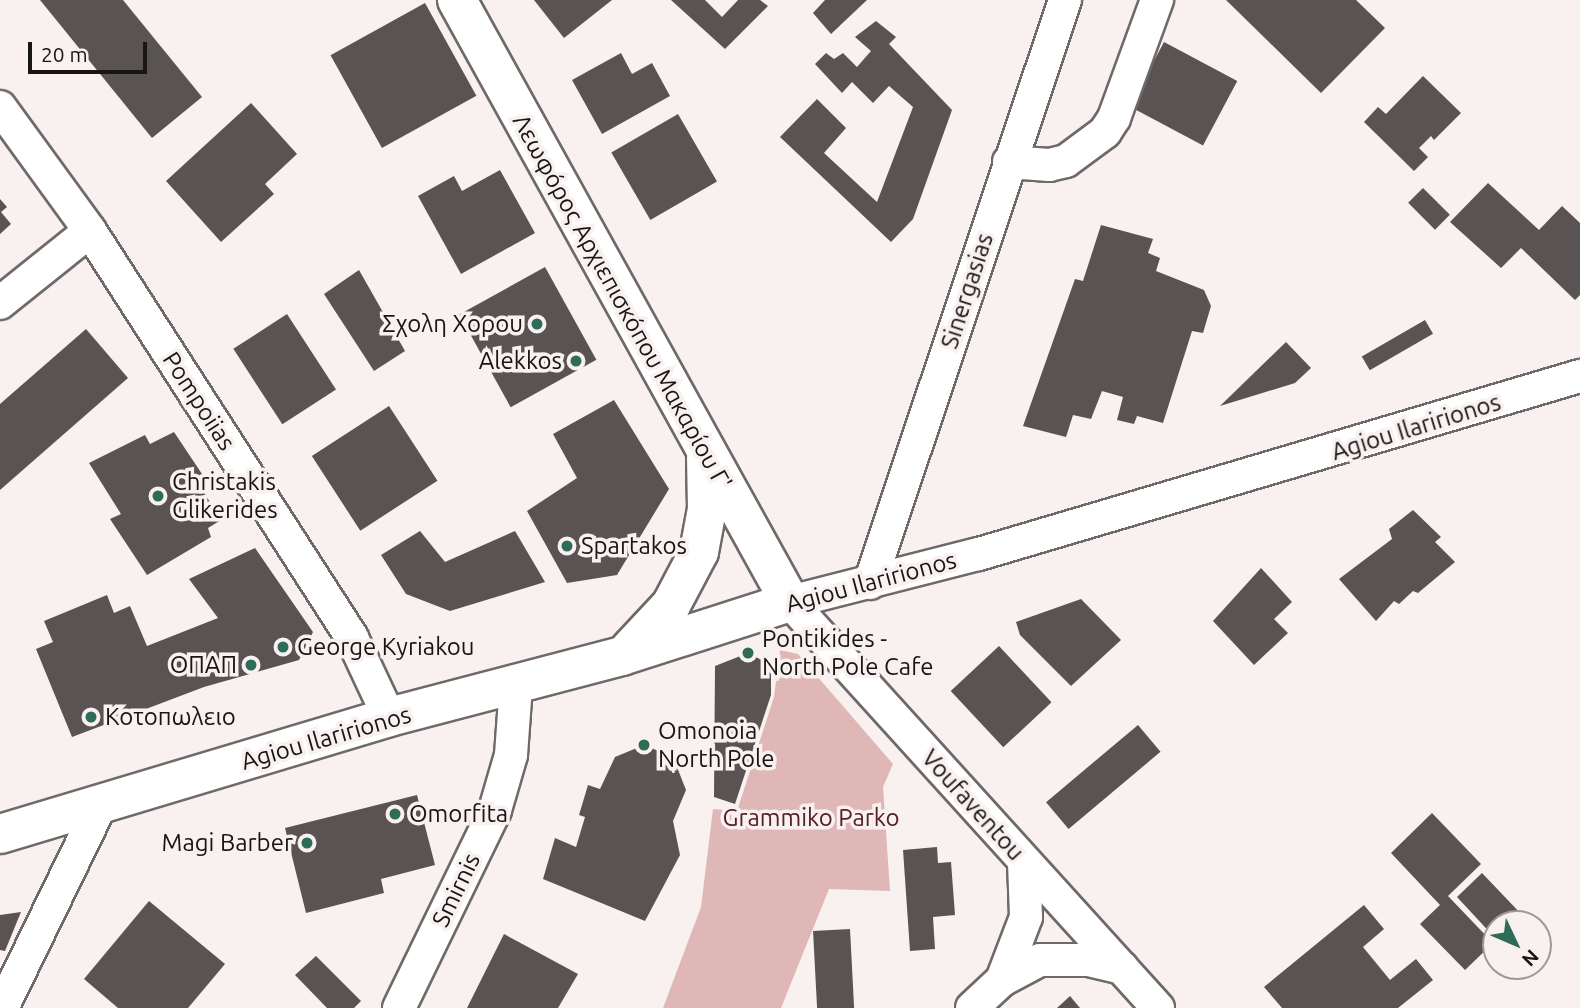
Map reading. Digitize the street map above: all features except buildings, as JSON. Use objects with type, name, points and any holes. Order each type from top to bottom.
[{"type":"street","name":"Λεωφόρος Αρχιεπισκόπου Μακαρίου Γ'","points":[[457,0],[706,456],[790,602]]},
{"type":"street","name":"Sinergasias","points":[[870,583],[1065,0]]},
{"type":"street","points":[[1009,162],[1049,165],[1066,160],[1105,132],[1114,118],[1157,0]]},
{"type":"street","name":"Pompoiias","points":[[0,107],[90,231],[352,638],[389,718]]},
{"type":"street","points":[[0,303],[90,231]]},
{"type":"street","name":"Agiou Ilaririonos","points":[[0,834],[389,718],[622,656],[790,602],[870,583],[1580,376]]},
{"type":"street","points":[[622,656],[671,605],[699,552],[707,509],[706,456]]},
{"type":"street","name":"Voufaventou","points":[[790,602],[1158,1008]]},
{"type":"street","name":"Smirnis","points":[[399,1008],[495,810],[511,755],[516,686]]},
{"type":"street","points":[[2,1008],[100,806]]},
{"type":"street","points":[[1002,980],[1026,917],[1024,862]]},
{"type":"street","points":[[971,1008],[1002,980],[1041,960],[1088,961],[1122,968]]},
{"type":"green space","name":"Grammiko Parko","points":[[780,650],[798,654],[893,764],[883,787],[890,891],[829,889],[781,1008],[663,1008],[701,907],[713,809],[737,811],[774,697]]},
{"type":"place","name":"Σχολη Χορου","points":[[537,324]]},
{"type":"place","name":"Alekkos","points":[[576,361]]},
{"type":"place","name":"Christakis Glikerides","points":[[158,496]]},
{"type":"place","name":"Spartakos","points":[[567,546]]},
{"type":"place","name":"George Kyriakou","points":[[283,647]]},
{"type":"place","name":"Pontikides - North Pole Cafe","points":[[748,653]]},
{"type":"place","name":"ΟΠΑΠ","points":[[251,665]]},
{"type":"place","name":"Κοτοπωλειο","points":[[91,717]]},
{"type":"place","name":"Omonoia North Pole","points":[[644,745]]},
{"type":"place","name":"Omorfita","points":[[395,814]]},
{"type":"place","name":"Magi Barber","points":[[307,843]]}]
